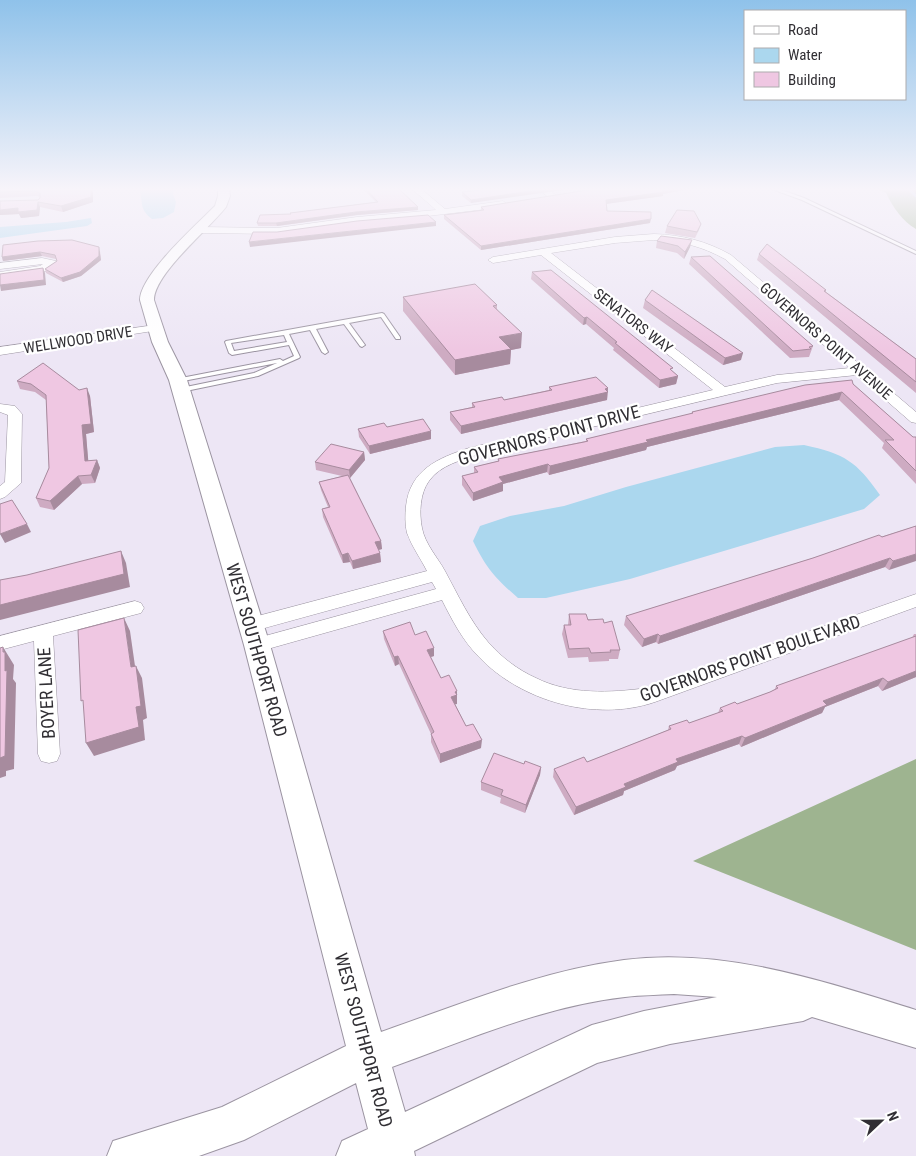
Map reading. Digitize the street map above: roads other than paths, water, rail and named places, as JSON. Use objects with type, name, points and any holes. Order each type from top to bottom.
[{"type":"main road","name":"WEST SOUTHPORT ROAD","points":[[189,242],[153,281],[147,294],[153,322],[179,385],[253,635],[368,1056],[385,1152]]},
{"type":"main road","points":[[128,1156],[173,1144],[229,1125],[368,1056],[515,1004],[570,988],[625,978],[674,976],[715,978],[751,984],[839,1005],[916,1028]]},
{"type":"main road","points":[[385,1152],[592,1045],[632,1032],[690,1020],[813,1000]]},
{"type":"street","name":"GOVERNORS POINT AVENUE","points":[[493,260],[607,242]]},
{"type":"street","name":"GOVERNORS POINT AVENUE","points":[[692,242],[710,247],[728,257],[916,419]]},
{"type":"street","name":"SENATORS WAY","points":[[543,252],[722,391]]},
{"type":"street","points":[[0,266],[43,260],[52,263],[43,269],[0,275]]},
{"type":"street","name":"WELLWOOD DRIVE","points":[[0,340],[153,322]]},
{"type":"street","name":"WELLWOOD DRIVE","points":[[0,351],[62,343],[153,322]]},
{"type":"street","name":"GOVERNORS POINT DRIVE","points":[[552,693],[531,685],[494,661],[480,646],[447,592],[414,528],[414,500],[421,481],[428,473],[454,458],[474,451],[722,391],[777,379],[860,371]]},
{"type":"street","points":[[0,408],[10,409],[15,414],[13,484],[0,494]]},
{"type":"street","points":[[253,635],[438,574]]},
{"type":"street","points":[[253,635],[447,592]]},
{"type":"street","name":"GOVERNORS POINT BOULEVARD","points":[[552,693],[598,701],[624,700],[648,696],[916,600]]},
{"type":"street","points":[[0,643],[135,608]]},
{"type":"street","name":"BOYER LANE","points":[[44,632],[50,754]]},
{"type":"lane","points":[[893,242],[916,253]]},
{"type":"lane","points":[[290,343],[232,353],[228,342],[382,316],[398,338]]},
{"type":"lane","points":[[346,322],[362,345]]},
{"type":"lane","points":[[312,328],[326,352]]},
{"type":"lane","points":[[286,332],[298,357]]},
{"type":"lane","points":[[179,385],[298,357]]},
{"type":"lane","points":[[179,385],[256,375],[298,357]]},
{"type":"water","points":[[804,445],[830,452],[848,461],[864,474],[880,495],[864,509],[630,579],[546,598],[518,598],[492,572],[482,559],[473,541],[480,526],[510,516],[564,506],[626,487],[775,447]]}]
